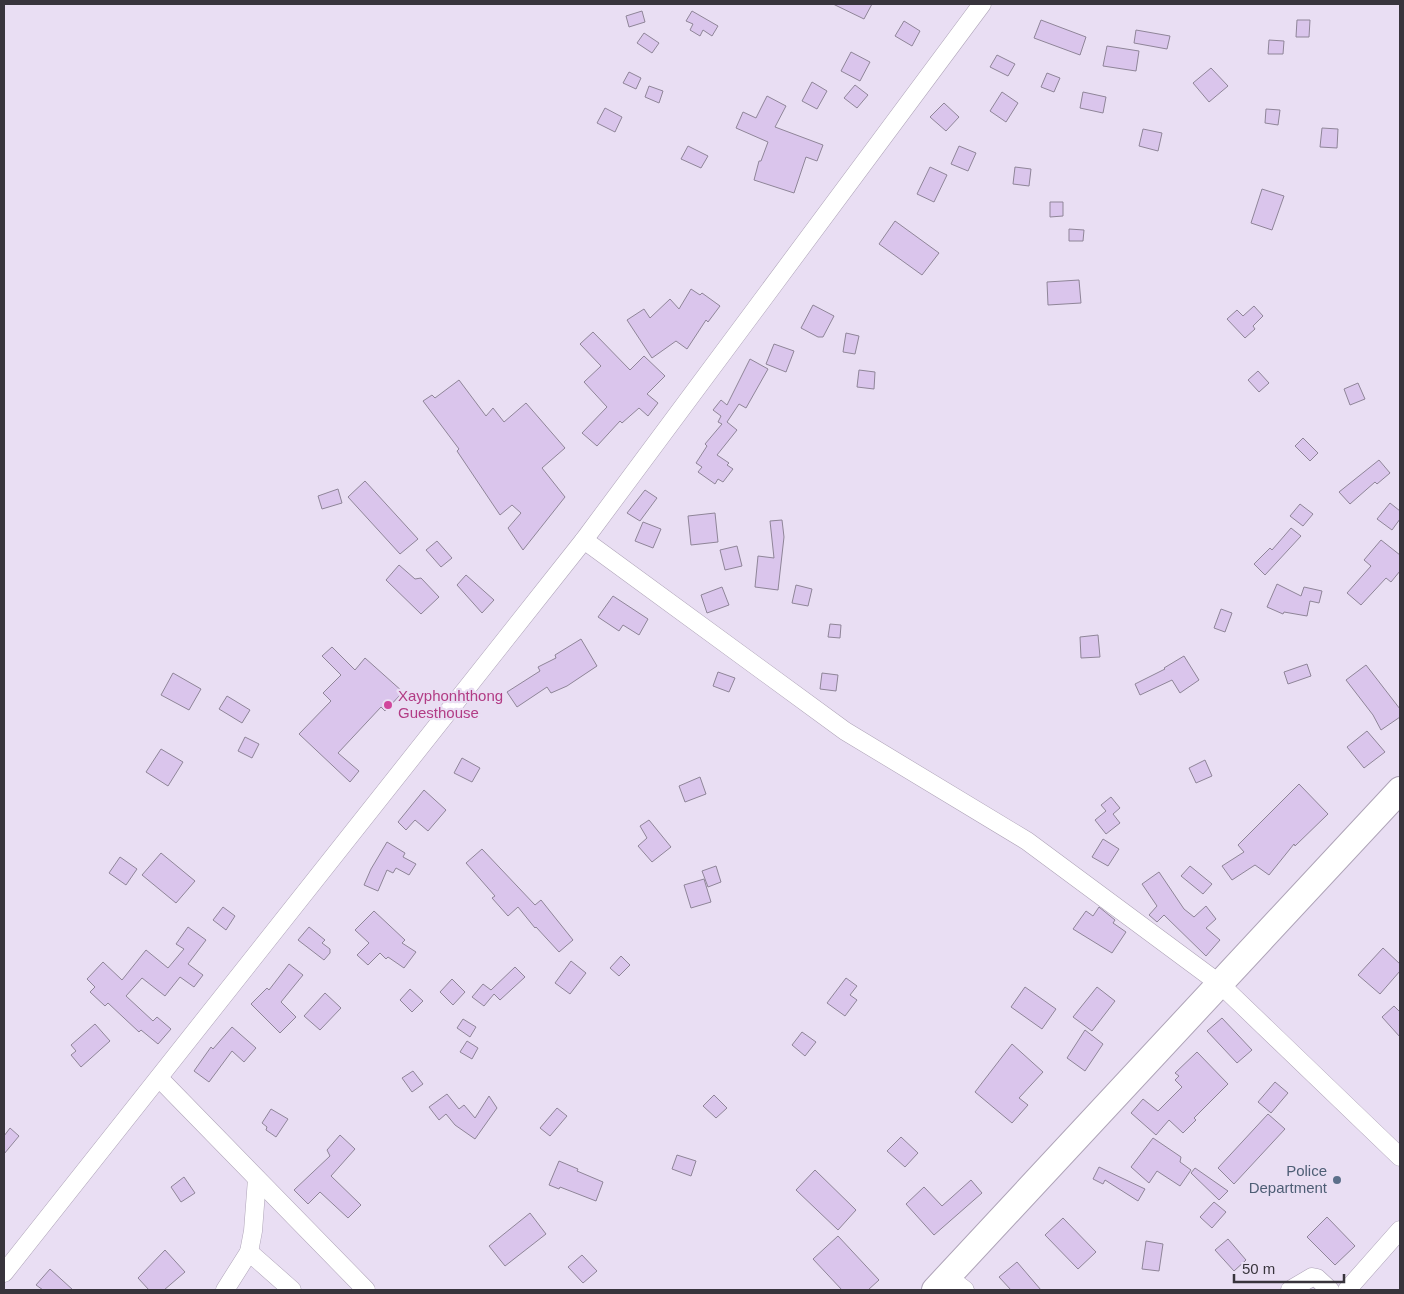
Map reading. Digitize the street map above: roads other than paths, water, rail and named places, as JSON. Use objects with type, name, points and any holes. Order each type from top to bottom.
[{"type":"highway","points":[[949,1286],[1220,984],[1400,790]]},
{"type":"street","points":[[4,1273],[584,540],[982,4]]},
{"type":"street","points":[[584,540],[845,731],[1027,841],[1220,984],[1400,1157]]},
{"type":"street","points":[[159,1078],[366,1290]]},
{"type":"street","points":[[225,1290],[249,1252],[253,1231],[257,1179]]},
{"type":"street","points":[[1347,1290],[1400,1230]]},
{"type":"street","points":[[249,1252],[292,1290]]},
{"type":"street","points":[[1290,1290],[1312,1277],[1317,1278],[1330,1290]]},
{"type":"place","name":"Xayphonhthong Guesthouse","points":[[388,705]]},
{"type":"place","name":"Police Department","points":[[1337,1180]]}]
